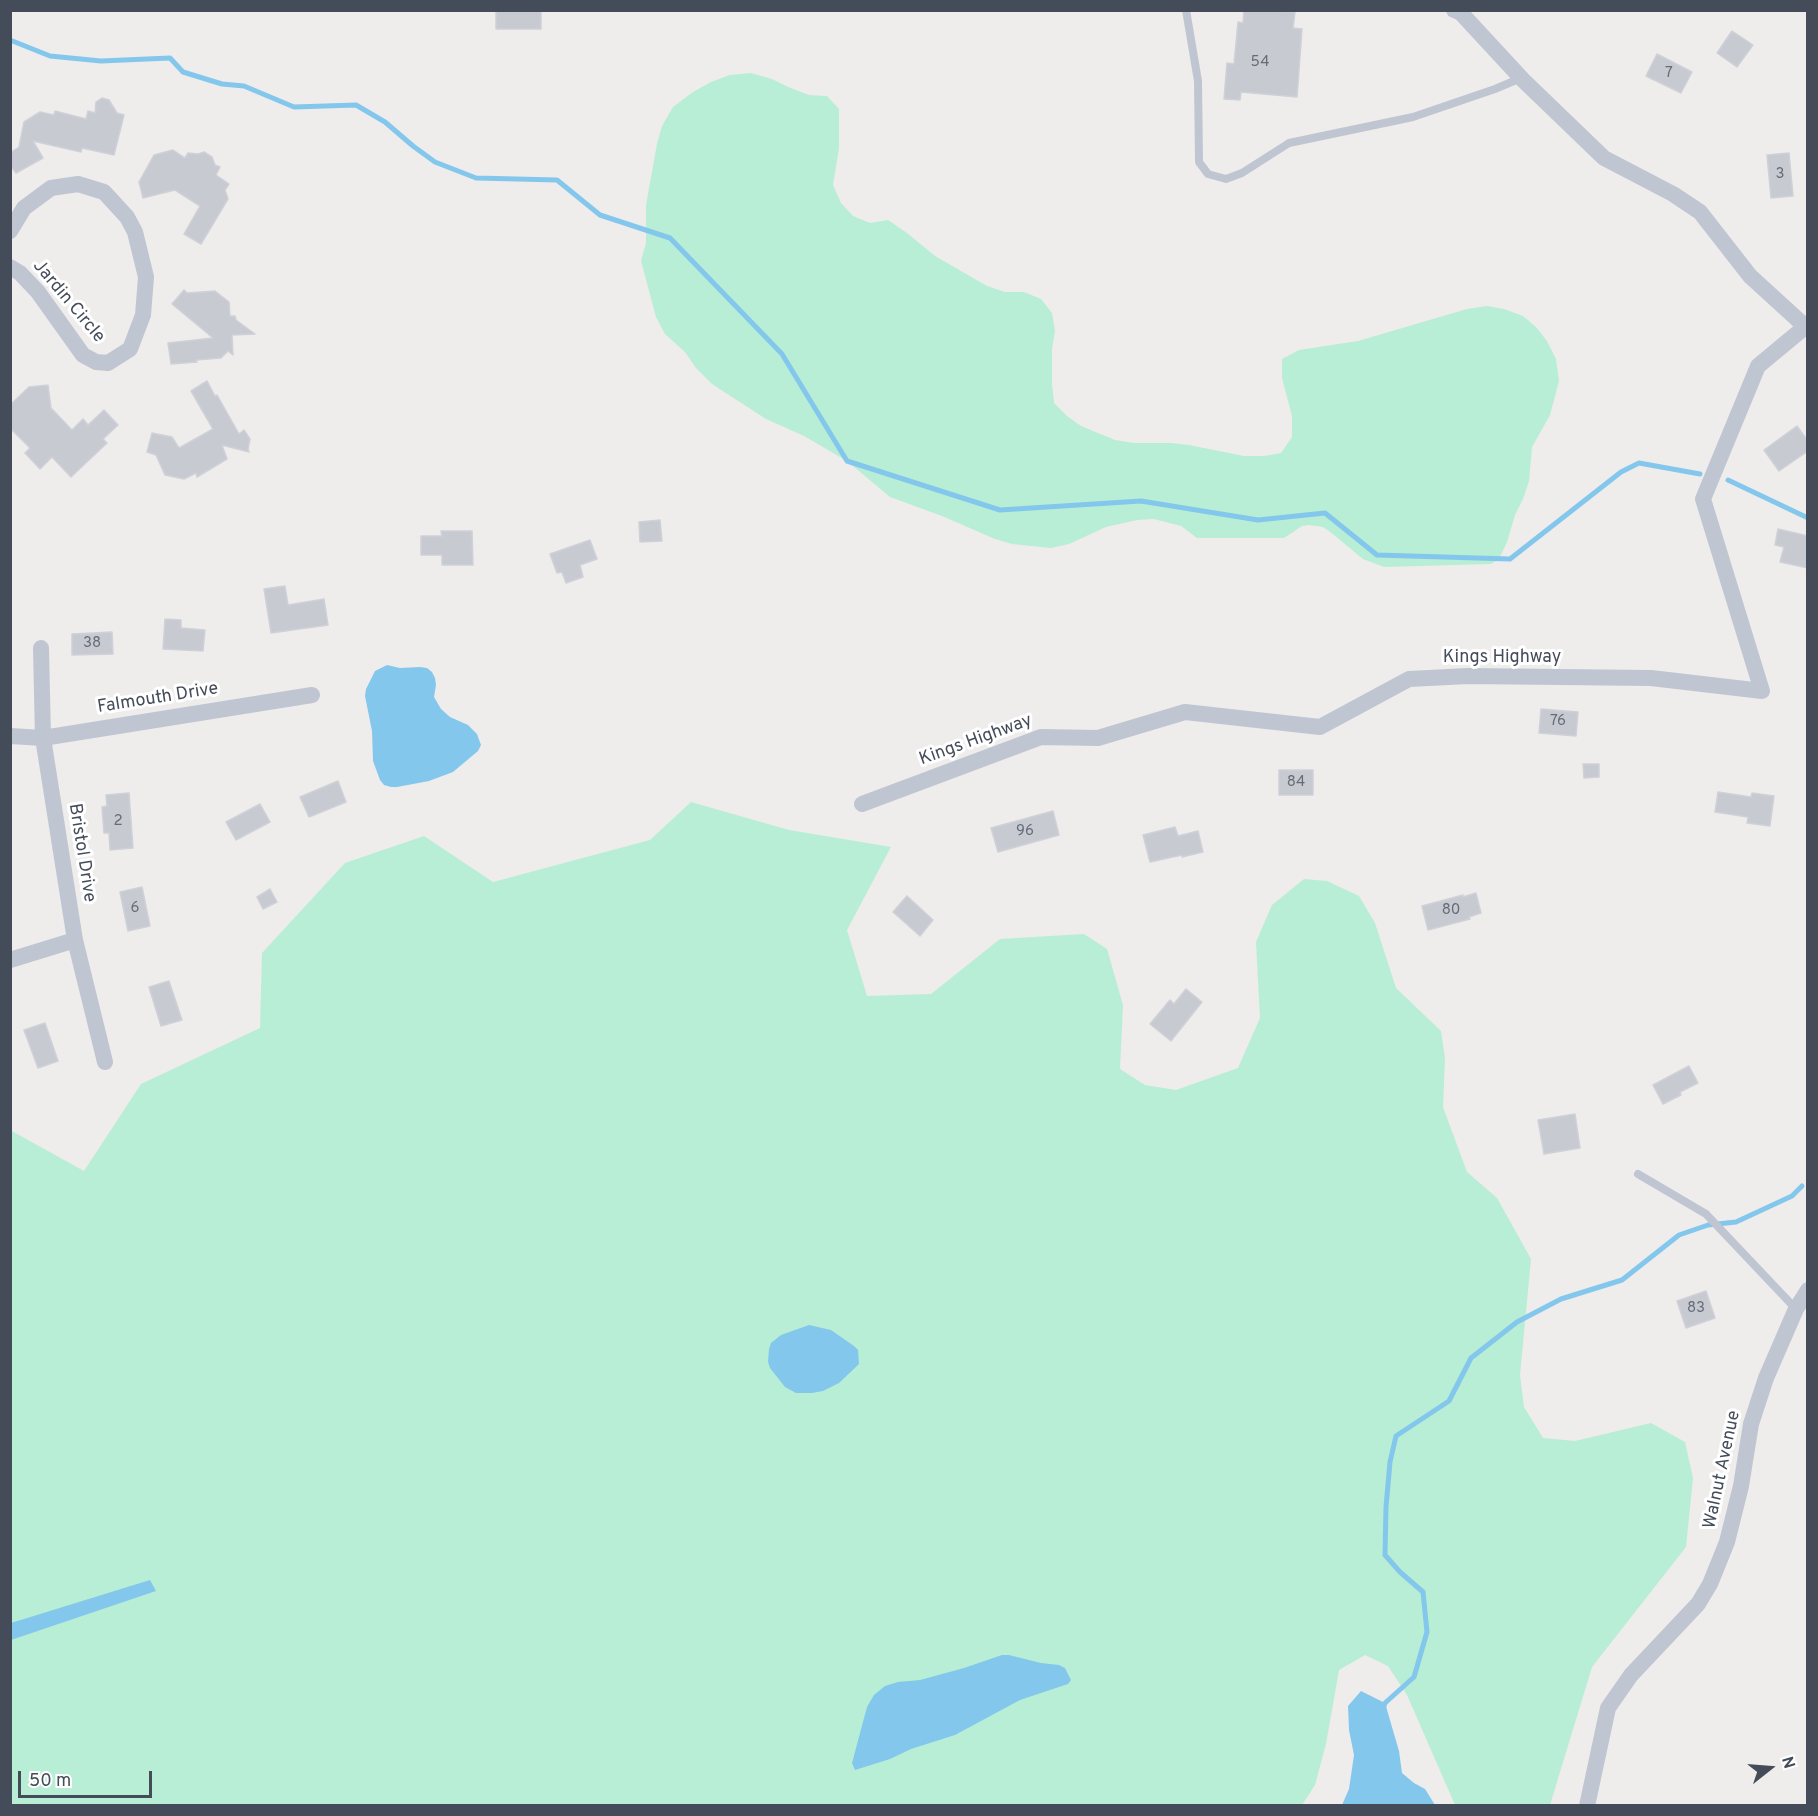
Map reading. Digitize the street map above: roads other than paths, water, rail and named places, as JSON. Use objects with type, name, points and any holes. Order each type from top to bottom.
[{"type":"street","points":[[1454,10],[1461,13],[1522,78],[1604,158],[1673,194],[1700,212],[1750,276],[1806,328]]},
{"type":"street","name":"Jardin Circle","points":[[10,231],[24,208],[51,188],[78,184],[104,192],[127,217],[135,232],[146,277],[143,315],[130,349],[108,363],[96,362],[83,355],[38,292],[20,273],[10,267]]},
{"type":"street","name":"Kings Highway","points":[[862,804],[1041,737],[1098,738],[1185,712],[1320,727],[1409,680],[1468,676],[1651,678],[1762,691],[1703,499],[1758,366],[1806,328]]},
{"type":"street","name":"Bristol Drive","points":[[41,648],[43,738],[75,940],[105,1062]]},
{"type":"street","name":"Falmouth Drive","points":[[10,736],[43,738],[312,695]]},
{"type":"street","points":[[10,960],[75,940]]},
{"type":"street","name":"Walnut Avenue","points":[[1587,1806],[1608,1708],[1631,1675],[1698,1604],[1710,1584],[1727,1542],[1741,1486],[1751,1424],[1766,1378],[1796,1309],[1808,1290]]},
{"type":"lane","points":[[1186,10],[1198,81],[1199,162],[1208,174],[1226,179],[1242,173],[1289,143],[1413,117],[1522,78]]},
{"type":"lane","points":[[1638,1174],[1706,1214],[1796,1309]]},
{"type":"water","points":[[387,665],[400,668],[427,668],[435,678],[434,697],[441,709],[450,717],[468,725],[477,734],[481,745],[478,751],[453,772],[429,781],[397,787],[384,785],[380,780],[373,761],[372,731],[365,696],[375,671]]},
{"type":"water","points":[[809,1325],[831,1330],[854,1346],[858,1350],[859,1364],[839,1383],[823,1391],[796,1393],[785,1387],[770,1368],[769,1349],[771,1343],[781,1335]]},
{"type":"water","points":[[150,1580],[156,1591],[11,1640],[11,1623]]},
{"type":"water","points":[[1002,1655],[1059,1665],[1065,1668],[1071,1680],[1068,1684],[1020,1700],[955,1735],[855,1770],[852,1763],[867,1707],[874,1695],[885,1686],[920,1680]]},
{"type":"water","points":[[1361,1691],[1385,1703],[1399,1751],[1402,1773],[1425,1789],[1435,1805],[1342,1805],[1349,1789],[1354,1755],[1349,1730],[1348,1706]]},
{"type":"waterway","points":[[10,40],[50,56],[101,61],[170,58],[183,72],[222,84],[244,86],[294,107],[356,105],[385,122],[435,162],[476,178],[557,180],[600,215],[670,238],[782,354],[847,461],[1000,510],[1141,501],[1258,520],[1325,513],[1377,555],[1510,559],[1621,472],[1639,463],[1700,474]]},
{"type":"waterway","points":[[1728,480],[1808,518]]},
{"type":"waterway","points":[[1383,1709],[1385,1703],[1414,1677],[1427,1632],[1423,1592],[1385,1555],[1390,1462],[1396,1436],[1449,1401],[1471,1358],[1517,1322],[1561,1299],[1622,1280],[1679,1235],[1708,1225],[1736,1222],[1792,1196],[1802,1186]]}]
